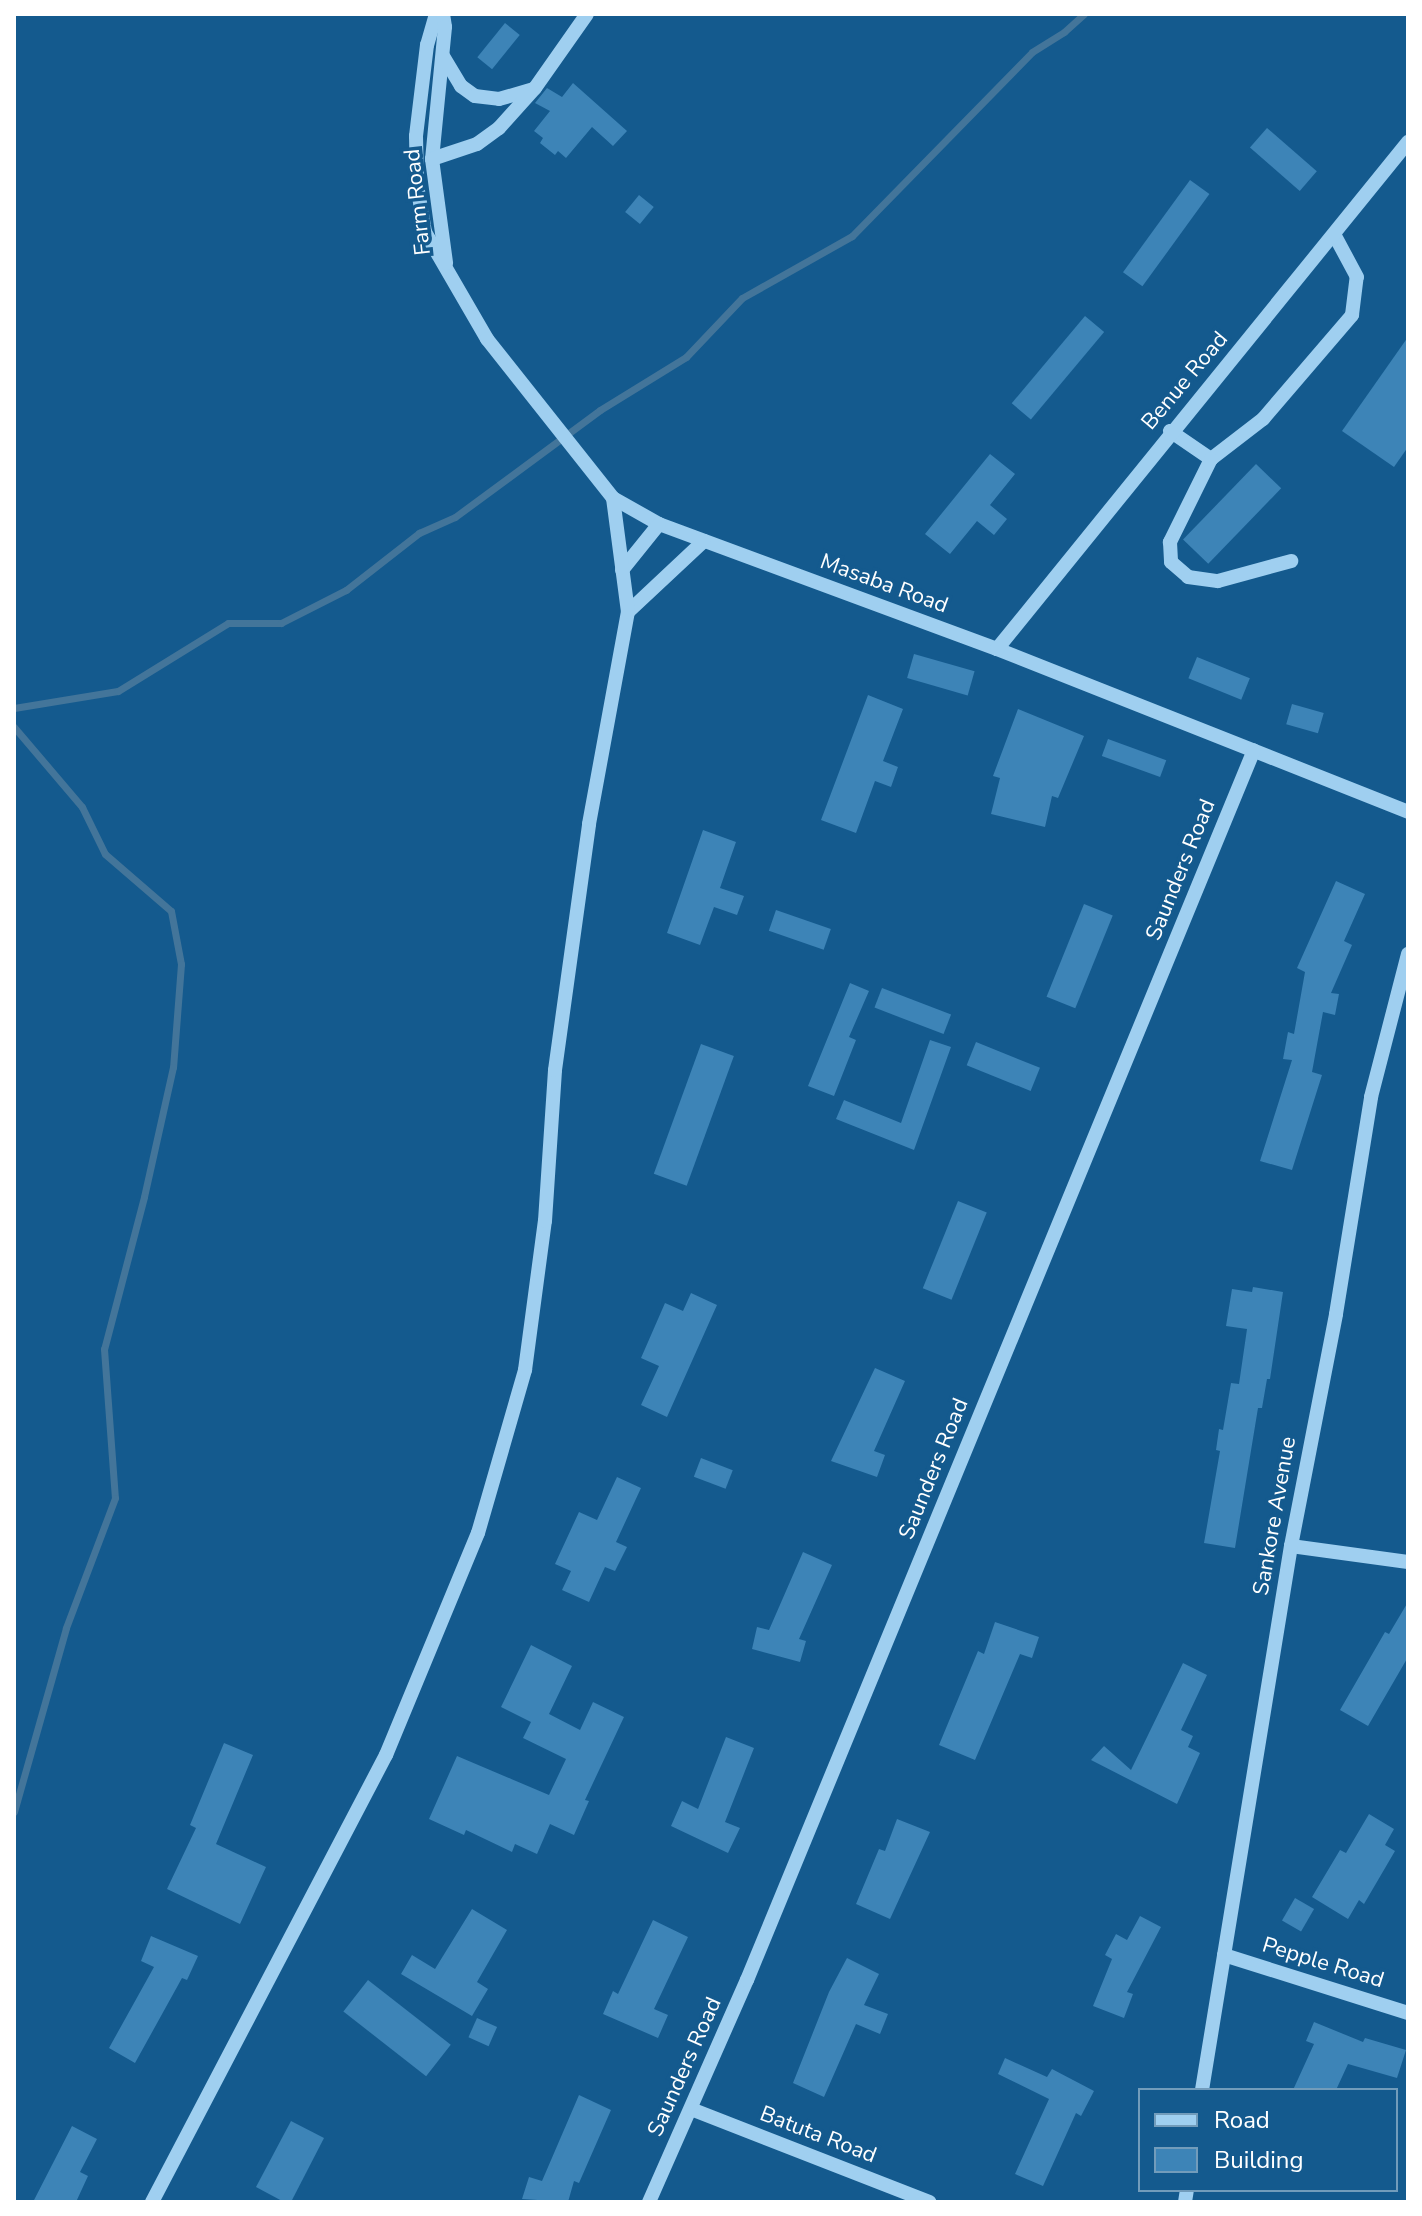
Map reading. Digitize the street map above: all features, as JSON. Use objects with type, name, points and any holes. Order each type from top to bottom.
[{"type":"street","name":"Farm Road","points":[[436,14],[427,45],[416,136],[417,185],[425,232],[446,267]]},
{"type":"street","name":"Farm Road","points":[[443,14],[443,56],[432,159],[446,267]]},
{"type":"street","points":[[432,159],[477,144],[499,128],[535,88],[587,14]]},
{"type":"street","points":[[443,56],[461,86],[475,96],[499,99],[535,88]]},
{"type":"street","name":"Benue Road","points":[[997,649],[1170,431],[1335,236],[1408,142]]},
{"type":"street","points":[[1291,561],[1218,581],[1188,577],[1171,562],[1170,542],[1211,459],[1263,419],[1352,315],[1357,277],[1335,236]]},
{"type":"street","name":"Masaba Road","points":[[446,267],[487,339],[555,430],[613,498],[659,524],[997,649],[1408,812]]},
{"type":"street","points":[[1170,431],[1211,459]]},
{"type":"street","points":[[152,2202],[386,1755],[478,1533],[525,1370],[545,1221],[557,1054],[589,824],[628,612],[613,498]]},
{"type":"street","points":[[622,570],[659,524]]},
{"type":"street","points":[[628,612],[704,541]]},
{"type":"street","name":"Saunders Road","points":[[649,2202],[691,2109],[1254,750]]},
{"type":"street","name":"Sankore Avenue","points":[[1202,2088],[1291,1546],[1336,1314],[1371,1097],[1408,954]]},
{"type":"street","points":[[1291,1546],[1408,1562]]},
{"type":"street","name":"Pepple Road","points":[[1224,1955],[1408,2013]]},
{"type":"street","name":"Batuta Road","points":[[691,2109],[929,2202]]},
{"type":"building","points":[[505,23],[520,35],[492,69],[477,57]]},
{"type":"building","points":[[573,83],[627,131],[613,146],[592,127],[566,158],[558,151],[555,155],[540,143],[543,138],[534,131],[550,111],[535,103],[547,88],[562,97]]},
{"type":"building","points":[[1267,128],[1317,171],[1300,191],[1250,148]]},
{"type":"building","points":[[1190,180],[1209,194],[1142,286],[1123,272]]},
{"type":"building","points":[[639,195],[654,207],[640,224],[625,212]]},
{"type":"building","points":[[1085,316],[1104,332],[1031,419],[1012,403]]},
{"type":"building","points":[[1408,337],[1408,447],[1394,467],[1342,431]]},
{"type":"building","points":[[990,454],[1015,474],[990,505],[1007,519],[994,535],[977,521],[950,554],[925,534]]},
{"type":"building","points":[[1256,464],[1281,488],[1208,564],[1183,540]]},
{"type":"building","points":[[914,654],[975,671],[968,695],[907,678]]},
{"type":"building","points":[[1197,657],[1250,678],[1241,700],[1188,678]]},
{"type":"building","points":[[868,695],[903,709],[883,761],[898,767],[891,787],[875,781],[856,833],[821,820]]},
{"type":"building","points":[[1292,704],[1324,713],[1318,733],[1286,724]]},
{"type":"building","points":[[1018,709],[1084,736],[1058,798],[1052,796],[1045,827],[991,814],[1000,778],[993,776]]},
{"type":"building","points":[[1108,739],[1166,760],[1160,777],[1102,756]]},
{"type":"building","points":[[703,830],[736,842],[720,888],[744,896],[737,915],[714,907],[700,945],[667,933]]},
{"type":"building","points":[[1336,881],[1365,894],[1344,941],[1352,945],[1331,993],[1339,994],[1335,1015],[1323,1012],[1312,1072],[1322,1075],[1292,1170],[1260,1161],[1292,1060],[1283,1059],[1288,1032],[1294,1034],[1305,972],[1297,968]]},
{"type":"building","points":[[1084,904],[1113,916],[1075,1008],[1047,997]]},
{"type":"building","points":[[776,910],[831,929],[824,950],[769,931]]},
{"type":"building","points":[[850,983],[869,991],[849,1037],[856,1040],[834,1096],[808,1086]]},
{"type":"building","points":[[882,988],[951,1015],[944,1034],[874,1008]]},
{"type":"building","points":[[930,1040],[951,1047],[914,1150],[836,1119],[844,1100],[901,1123]]},
{"type":"building","points":[[976,1042],[1040,1068],[1031,1091],[967,1065]]},
{"type":"building","points":[[701,1044],[734,1056],[687,1186],[654,1174]]},
{"type":"building","points":[[958,1201],[987,1213],[952,1300],[923,1288]]},
{"type":"building","points":[[1253,1287],[1283,1292],[1270,1379],[1267,1379],[1262,1408],[1258,1408],[1235,1548],[1204,1543],[1220,1451],[1216,1450],[1219,1429],[1223,1430],[1231,1383],[1239,1384],[1247,1329],[1226,1326],[1232,1289],[1252,1292]]},
{"type":"building","points":[[691,1293],[717,1305],[667,1417],[641,1405],[659,1366],[641,1358],[665,1303],[683,1311]]},
{"type":"building","points":[[875,1368],[905,1381],[874,1451],[885,1455],[877,1477],[831,1461]]},
{"type":"building","points":[[701,1458],[733,1470],[726,1489],[694,1477]]},
{"type":"building","points":[[617,1477],[641,1488],[616,1542],[627,1547],[615,1571],[605,1567],[589,1602],[562,1590],[571,1571],[555,1564],[579,1512],[597,1520]]},
{"type":"building","points":[[803,1552],[832,1565],[799,1639],[806,1641],[800,1662],[752,1649],[757,1627],[769,1630]]},
{"type":"building","points":[[1408,1602],[1408,1657],[1368,1726],[1340,1710],[1385,1632],[1389,1634]]},
{"type":"building","points":[[995,1622],[1039,1637],[1032,1658],[1020,1654],[975,1760],[939,1745],[978,1651],[984,1654]]},
{"type":"building","points":[[531,1645],[572,1666],[549,1714],[580,1730],[593,1702],[624,1717],[585,1800],[589,1801],[574,1835],[550,1824],[537,1854],[515,1844],[512,1852],[466,1830],[464,1835],[429,1819],[457,1756],[549,1795],[566,1759],[523,1738],[531,1722],[501,1707]]},
{"type":"building","points":[[1183,1663],[1207,1675],[1181,1730],[1193,1736],[1188,1747],[1200,1753],[1177,1804],[1091,1760],[1104,1746],[1131,1770]]},
{"type":"building","points":[[726,1737],[754,1748],[725,1822],[740,1828],[728,1853],[671,1826],[682,1801],[698,1809]]},
{"type":"building","points":[[224,1743],[253,1755],[216,1844],[266,1867],[240,1924],[167,1889],[196,1828],[190,1825]]},
{"type":"building","points":[[1369,1814],[1394,1829],[1385,1845],[1395,1851],[1364,1904],[1359,1900],[1348,1919],[1312,1897],[1340,1850],[1346,1853]]},
{"type":"building","points":[[897,1819],[930,1832],[890,1919],[856,1904],[879,1849],[885,1851]]},
{"type":"building","points":[[1295,1898],[1314,1909],[1301,1932],[1282,1921]]},
{"type":"building","points":[[472,1909],[507,1930],[477,1982],[488,1989],[472,2016],[401,1974],[412,1955],[435,1969]]},
{"type":"building","points":[[1140,1916],[1161,1927],[1127,1992],[1133,1994],[1124,2018],[1093,2006],[1112,1959],[1105,1955],[1116,1934],[1127,1940]]},
{"type":"building","points":[[653,1920],[688,1937],[654,2009],[668,2015],[658,2038],[603,2014],[613,1991],[618,1994]]},
{"type":"building","points":[[151,1936],[198,1956],[187,1980],[182,1978],[135,2063],[109,2048],[154,1967],[141,1961]]},
{"type":"building","points":[[847,1958],[879,1974],[864,2005],[888,2014],[880,2034],[856,2024],[824,2097],[793,2083],[829,1992]]},
{"type":"building","points":[[368,1980],[451,2045],[426,2076],[343,2012]]},
{"type":"building","points":[[477,2018],[497,2027],[489,2046],[468,2037]]},
{"type":"building","points":[[1314,2022],[1363,2042],[1365,2038],[1406,2050],[1397,2078],[1348,2064],[1337,2088],[1294,2088],[1314,2044],[1306,2041]]},
{"type":"building","points":[[1005,2058],[1047,2077],[1052,2069],[1094,2091],[1081,2116],[1076,2113],[1043,2186],[1015,2174],[1049,2099],[998,2074]]},
{"type":"building","points":[[579,2095],[611,2110],[579,2183],[574,2181],[568,2202],[522,2199],[529,2177],[542,2181]]},
{"type":"building","points":[[291,2121],[324,2138],[291,2202],[284,2202],[256,2187]]},
{"type":"building","points":[[72,2126],[97,2139],[80,2172],[88,2176],[76,2202],[33,2202]]},
{"type":"waterway","points":[[14,708],[118,691],[228,623],[281,623],[346,590],[419,533],[455,517],[600,410],[686,357],[742,298],[852,236],[1032,52],[1064,32],[1084,14]]},
{"type":"waterway","points":[[14,727],[82,807],[105,854],[171,911],[181,964],[173,1067],[144,1197],[104,1349],[115,1498],[66,1628],[14,1812]]}]
